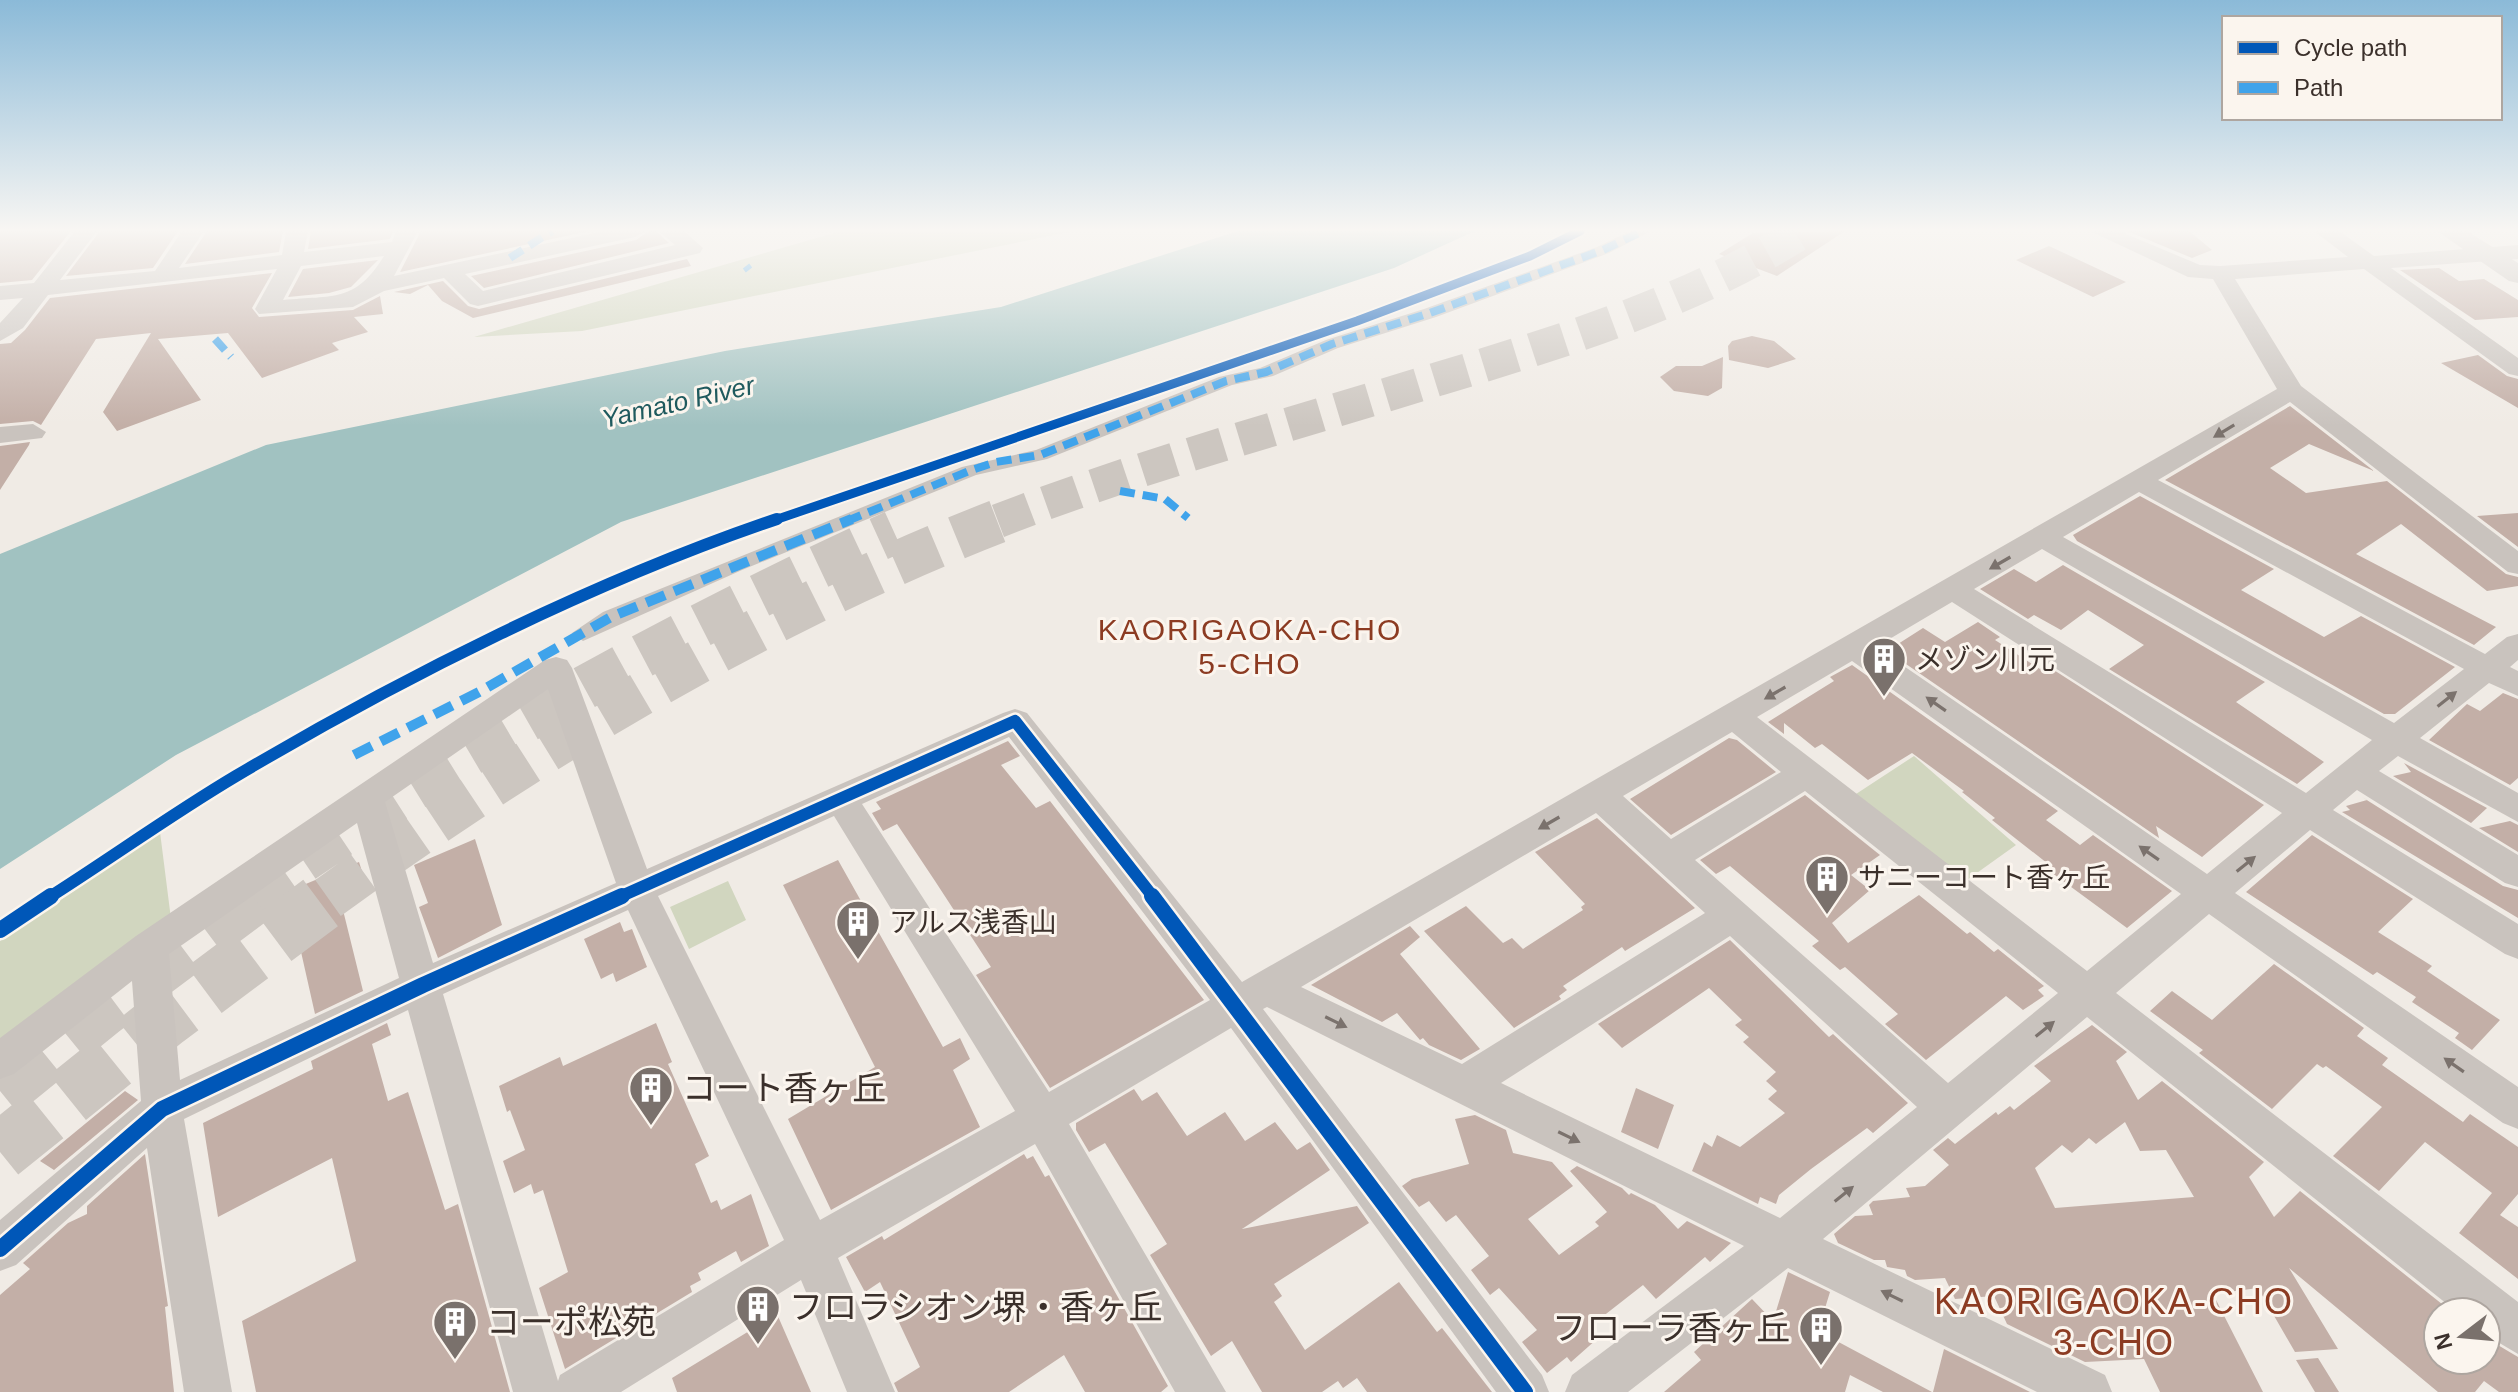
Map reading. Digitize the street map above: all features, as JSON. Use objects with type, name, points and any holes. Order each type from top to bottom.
[{"type":"street","points":[[0,334],[15,323],[34,296]]},
{"type":"street","points":[[274,296],[267,309],[353,300],[360,296]]},
{"type":"street","points":[[583,633],[611,617],[721,570],[969,471],[996,462],[1040,455],[1212,386],[1266,372],[1358,335],[1477,296]]},
{"type":"street","points":[[2234,296],[2291,391],[2518,565]]},
{"type":"street","points":[[2416,296],[2518,369]]},
{"type":"street","points":[[577,1392],[811,1249],[2044,538],[2291,391]]},
{"type":"street","points":[[0,435],[33,432]]},
{"type":"street","points":[[2139,481],[2502,676]]},
{"type":"street","points":[[2044,538],[2518,809]]},
{"type":"street","points":[[1954,590],[2518,943]]},
{"type":"street","points":[[1589,1392],[1784,1243],[2397,738],[2502,676],[2518,644]]},
{"type":"street","points":[[1854,647],[2518,1110]]},
{"type":"street","points":[[0,1061],[149,947],[556,668],[637,891],[811,1249],[871,1392]]},
{"type":"street","points":[[1734,717],[2518,1331]]},
{"type":"street","points":[[0,1249],[162,1109],[423,985],[1015,721],[1251,996],[1525,1392]]},
{"type":"street","points":[[1669,858],[1807,773]]},
{"type":"street","points":[[2356,773],[2518,873]]},
{"type":"street","points":[[1599,795],[1948,1109]]},
{"type":"street","points":[[367,798],[537,1392]]},
{"type":"street","points":[[842,800],[1042,1118],[1202,1392]]},
{"type":"street","points":[[1464,1085],[1732,915]]},
{"type":"street","points":[[149,947],[162,1109],[208,1392]]},
{"type":"street","points":[[1251,996],[1464,1085],[2088,1392]]},
{"type":"green space","points":[[616,296],[754,296],[582,331],[474,337]]},
{"type":"green space","points":[[1914,756],[2016,845],[1967,880],[1856,794]]},
{"type":"green space","points":[[160,832],[171,919],[0,1041],[0,941]]},
{"type":"green space","points":[[728,881],[746,920],[689,949],[670,907]]},
{"type":"water","name":"Yamato River","points":[[1035,296],[1309,296],[621,522],[176,755],[0,869],[0,554],[266,445],[725,351],[1001,307]]},
{"type":"building","points":[[259,296],[252,308],[259,317],[353,310],[380,296],[383,314],[354,317],[368,332],[332,343],[339,350],[262,378],[228,333],[158,339],[201,400],[117,431],[103,412],[151,333],[96,339],[41,425],[33,421],[0,424],[0,344],[11,343],[50,298]]},
{"type":"building","points":[[438,296],[458,296],[468,306],[479,309],[533,296],[565,296],[473,318]]},
{"type":"building","points":[[2439,296],[2511,296],[2518,300],[2518,317],[2475,320]]},
{"type":"building","points":[[1752,336],[1774,341],[1796,359],[1768,368],[1729,360],[1728,346],[1732,341]]},
{"type":"building","points":[[2478,355],[2507,376],[2518,379],[2518,408],[2441,363]]},
{"type":"building","points":[[1723,357],[1722,388],[1708,396],[1674,391],[1660,377],[1676,366],[1702,366]]},
{"type":"building","points":[[2290,406],[2374,471],[2309,444],[2270,468],[2306,493],[2387,481],[2506,574],[2518,577],[2518,586],[2487,591],[2401,524],[2356,554],[2496,627],[2474,645],[2165,480]]},
{"type":"building","points":[[30,442],[29,445],[0,490],[0,446]]},
{"type":"building","points":[[2140,496],[2274,569],[2241,590],[2324,637],[2361,616],[2455,667],[2395,714],[2384,714],[2077,541],[2073,535]]},
{"type":"building","points":[[2518,513],[2518,547],[2477,516]]},
{"type":"building","points":[[2063,565],[2265,682],[2236,702],[2324,762],[2297,784],[2109,669],[2144,645],[2088,610],[2061,630],[2034,615],[2028,619],[1980,589],[2014,569],[2036,582]]},
{"type":"building","points":[[1978,622],[2000,637],[1995,640],[2040,669],[2046,665],[2264,805],[2202,857],[2156,826],[2159,838],[1887,651],[1923,628],[1945,642]]},
{"type":"building","points":[[1852,665],[2058,811],[2046,820],[2080,845],[2093,835],[2172,891],[2127,928],[2048,870],[2052,867],[1992,820],[1995,818],[1964,791],[1912,753],[1868,780],[1822,744],[1815,748],[1784,723],[1784,734],[1768,722],[1834,681],[1830,677]]},
{"type":"building","points":[[2503,693],[2518,699],[2518,778],[2510,785],[2429,740],[2467,704],[2480,711]]},
{"type":"building","points":[[1729,738],[1737,740],[1776,772],[1671,835],[1630,799]]},
{"type":"building","points":[[1008,741],[1020,756],[1001,765],[1036,808],[1050,801],[1204,1000],[1050,1088],[976,975],[991,967],[897,824],[883,831],[872,813],[881,809],[876,802]]},
{"type":"building","points":[[2404,763],[2487,808],[2471,823],[2393,776],[2411,772]]},
{"type":"building","points":[[1805,795],[1880,855],[1851,875],[1870,890],[1832,923],[1848,943],[1919,895],[1967,934],[1970,932],[1994,952],[1998,949],[2044,986],[2038,990],[2044,996],[2023,1010],[2006,996],[1926,1060],[1885,1024],[1898,1014],[1845,967],[1840,970],[1812,946],[1819,941],[1730,866],[1716,874],[1700,860]]},
{"type":"building","points":[[2367,800],[2503,886],[2518,890],[2518,918],[2342,812],[2350,810],[2346,806]]},
{"type":"building","points":[[1597,818],[1695,908],[1625,951],[1622,947],[1563,986],[1567,990],[1559,996],[1561,999],[1514,1028],[1424,931],[1466,906],[1503,943],[1512,938],[1523,949],[1583,910],[1581,907],[1585,904],[1535,852]]},
{"type":"building","points":[[2510,821],[2518,825],[2518,852],[2479,828]]},
{"type":"building","points":[[2312,835],[2413,899],[2378,932],[2432,966],[2427,971],[2500,1020],[2472,1050],[2455,1038],[2459,1033],[2412,1002],[2416,997],[2377,972],[2373,975],[2246,892]]},
{"type":"building","points":[[475,839],[502,925],[438,958],[419,907],[428,903],[414,865]]},
{"type":"building","name":"アルス浅香山","points":[[838,860],[943,1047],[960,1038],[970,1059],[953,1070],[980,1127],[831,1210],[788,1119],[875,1067],[783,885]]},
{"type":"building","points":[[359,862],[368,890],[341,902],[363,991],[315,1014],[297,934],[290,937],[279,895]]},
{"type":"building","points":[[620,922],[624,932],[632,929],[647,967],[616,982],[613,973],[601,979],[584,939]]},
{"type":"building","points":[[1410,926],[1420,937],[1400,954],[1480,1049],[1461,1060],[1429,1045],[1423,1038],[1420,1040],[1397,1013],[1382,1022],[1311,985]]},
{"type":"building","points":[[1730,940],[1829,1037],[1833,1034],[1908,1103],[1873,1133],[1867,1128],[1811,1169],[1779,1195],[1776,1204],[1760,1197],[1758,1204],[1692,1171],[1704,1142],[1712,1147],[1717,1135],[1740,1147],[1785,1113],[1768,1099],[1777,1091],[1766,1081],[1776,1072],[1743,1042],[1749,1037],[1735,1025],[1742,1020],[1709,988],[1622,1048],[1598,1024]]},
{"type":"building","points":[[2274,964],[2364,1028],[2357,1036],[2388,1058],[2382,1065],[2463,1122],[2470,1114],[2518,1147],[2518,1194],[2500,1215],[2518,1227],[2518,1279],[2459,1233],[2492,1193],[2425,1142],[2379,1191],[2333,1156],[2382,1107],[2326,1066],[2323,1068],[2317,1064],[2272,1109],[2199,1053],[2203,1050],[2150,1011],[2172,991],[2212,1020]]},
{"type":"building","points":[[387,1023],[391,1035],[372,1044],[388,1101],[408,1092],[445,1210],[458,1204],[510,1392],[256,1392],[242,1321],[356,1261],[332,1158],[218,1217],[203,1123],[313,1069],[311,1061]]},
{"type":"building","points":[[656,1023],[672,1062],[668,1064],[709,1156],[695,1164],[711,1203],[717,1200],[721,1210],[751,1194],[769,1246],[741,1262],[736,1251],[698,1273],[701,1280],[690,1286],[692,1292],[565,1369],[539,1288],[568,1272],[543,1190],[534,1194],[531,1184],[514,1193],[503,1161],[525,1150],[499,1086],[560,1057],[563,1066]]},
{"type":"building","points":[[2092,1025],[2127,1052],[2116,1061],[2138,1100],[2162,1081],[2264,1162],[2249,1177],[2274,1217],[2300,1191],[2432,1296],[2422,1296],[2422,1376],[2502,1376],[2502,1348],[2518,1357],[2518,1392],[2499,1392],[2484,1381],[2475,1392],[2438,1392],[2289,1268],[2338,1349],[2295,1352],[2258,1288],[2213,1294],[2263,1392],[2160,1392],[2144,1359],[2085,1362],[2007,1324],[1994,1296],[1955,1299],[1945,1278],[1915,1280],[1907,1276],[1905,1270],[1887,1267],[1885,1260],[1874,1260],[1838,1243],[1834,1234],[1855,1216],[1873,1215],[1869,1205],[1873,1201],[1910,1197],[1906,1188],[1925,1186],[1949,1165],[1933,1150],[1948,1138],[1955,1144],[1996,1112],[1998,1115],[2010,1106],[2014,1110],[2051,1081],[2034,1066]],"holes":[[[2125,1122],[2140,1151],[2166,1150],[2194,1197],[2055,1208],[2035,1168],[2062,1145],[2072,1153],[2089,1138],[2096,1144]]]},
{"type":"building","points":[[1636,1088],[1674,1105],[1658,1149],[1621,1132]]},
{"type":"building","points":[[1134,1089],[1142,1101],[1157,1092],[1187,1136],[1225,1112],[1245,1141],[1275,1122],[1297,1150],[1310,1142],[1330,1170],[1242,1229],[1357,1206],[1369,1223],[1274,1284],[1282,1296],[1274,1302],[1305,1350],[1399,1282],[1437,1332],[1442,1328],[1492,1392],[1367,1392],[1357,1378],[1343,1388],[1338,1381],[1322,1392],[1262,1392],[1232,1341],[1211,1356],[1150,1255],[1167,1244],[1105,1143],[1089,1152],[1076,1130],[1076,1123]]},
{"type":"building","points":[[125,1091],[138,1100],[54,1170],[40,1161]]},
{"type":"building","points":[[1475,1115],[1506,1130],[1513,1153],[1552,1162],[1573,1186],[1528,1219],[1559,1255],[1599,1226],[1595,1222],[1607,1212],[1570,1171],[1577,1166],[1622,1188],[1629,1195],[1631,1193],[1655,1205],[1678,1229],[1687,1221],[1731,1243],[1710,1262],[1705,1257],[1656,1299],[1643,1285],[1588,1328],[1597,1339],[1571,1362],[1567,1357],[1547,1373],[1522,1342],[1537,1330],[1499,1288],[1490,1295],[1471,1270],[1489,1256],[1456,1215],[1446,1222],[1429,1201],[1419,1207],[1402,1186],[1412,1179],[1469,1164],[1455,1119]]},
{"type":"building","points":[[145,1154],[168,1306],[165,1307],[174,1392],[0,1392],[0,1295],[30,1269],[23,1263],[68,1223],[87,1214],[87,1206]]},
{"type":"building","points":[[1024,1154],[1027,1159],[1033,1156],[1045,1177],[1049,1175],[1168,1386],[1161,1392],[1085,1392],[1064,1355],[1009,1392],[898,1392],[894,1383],[920,1367],[880,1282],[865,1292],[846,1257],[882,1236],[884,1240]]},
{"type":"building","points":[[1788,1272],[1830,1292],[1818,1331],[1932,1392],[1883,1392],[1850,1375],[1845,1392],[1664,1392],[1701,1360],[1694,1352],[1752,1299],[1773,1321]]},
{"type":"building","name":"フロラシオン堺・香ヶ丘","points":[[777,1314],[811,1392],[677,1392],[672,1378]]},
{"type":"building","points":[[1944,1349],[2030,1392],[1933,1392]]},
{"type":"building","points":[[2318,1358],[2339,1392],[2315,1392],[2296,1360]]},
{"type":"tunnel","points":[[998,521],[1162,464],[1579,334],[1679,296]]},
{"type":"tunnel","points":[[328,898],[488,788],[654,687],[826,596],[1004,519]]},
{"type":"tunnel","points":[[249,898],[404,795],[563,700],[726,612],[894,532]]},
{"type":"tunnel","points":[[0,1091],[102,1008],[252,896]]},
{"type":"tunnel","points":[[0,1152],[165,1019],[330,896]]},
{"type":"marked path","points":[[354,755],[479,692],[611,617],[969,471],[996,462],[1040,455],[1226,381],[1266,372],[1332,344],[1477,296]]},
{"type":"marked path","points":[[215,339],[231,357]]},
{"type":"marked path","points":[[1120,491],[1165,499],[1188,518]]},
{"type":"cycle path","points":[[0,930],[234,777],[341,716],[439,664],[697,546],[1424,296]]},
{"type":"cycle path","points":[[0,1249],[162,1109],[423,985],[1015,721],[1237,1005],[1525,1392]]},
{"type":"place","name":"メゾン川元","points":[[1884,698]]},
{"type":"place","name":"サニーコート香ヶ丘","points":[[1827,916]]},
{"type":"place","name":"アルス浅香山","points":[[858,961]]},
{"type":"place","name":"コート香ヶ丘","points":[[651,1127]]},
{"type":"place","name":"フロラシオン堺・香ヶ丘","points":[[758,1346]]},
{"type":"place","name":"コーポ松苑","points":[[455,1361]]},
{"type":"place","name":"フローラ香ヶ丘","points":[[1821,1367]]},
{"type":"district","name":"KAORIGAOKA-CHO 5-CHO","points":[[1250,647]]},
{"type":"district","name":"KAORIGAOKA-CHO 3-CHO","points":[[2114,1322]]}]
